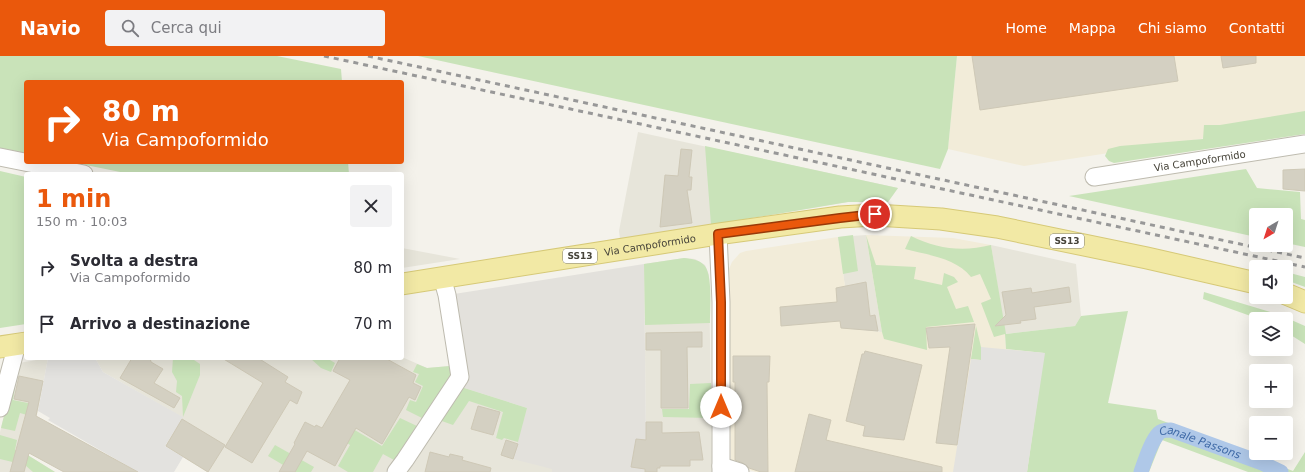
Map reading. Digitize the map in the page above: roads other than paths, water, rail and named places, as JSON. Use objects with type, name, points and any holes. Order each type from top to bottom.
[{"type":"main road","name":"Via Campoformido","points":[[404,284],[718,234],[875,214]]},
{"type":"main road","name":"SS13","points":[[875,214],[941,219],[1004,229],[1147,258],[1249,281]]},
{"type":"main road","points":[[1293,297],[1305,302]]},
{"type":"street","name":"Via Campoformido","points":[[1094,177],[1305,144]]},
{"type":"street","points":[[0,157],[24,162]]},
{"type":"street","points":[[35,164],[74,172]]},
{"type":"street","points":[[718,234],[721,302],[721,469],[740,472]]},
{"type":"street","points":[[396,472],[460,377],[447,295],[442,277]]},
{"type":"street","points":[[0,408],[14,344]]},
{"type":"waterway","name":"Canale Passons","points":[[1141,472],[1153,441],[1159,433],[1166,430],[1171,430],[1262,463],[1281,472]]},
{"type":"railway","points":[[324,56],[1305,267]]},
{"type":"railway","points":[[368,56],[1305,258]]}]
